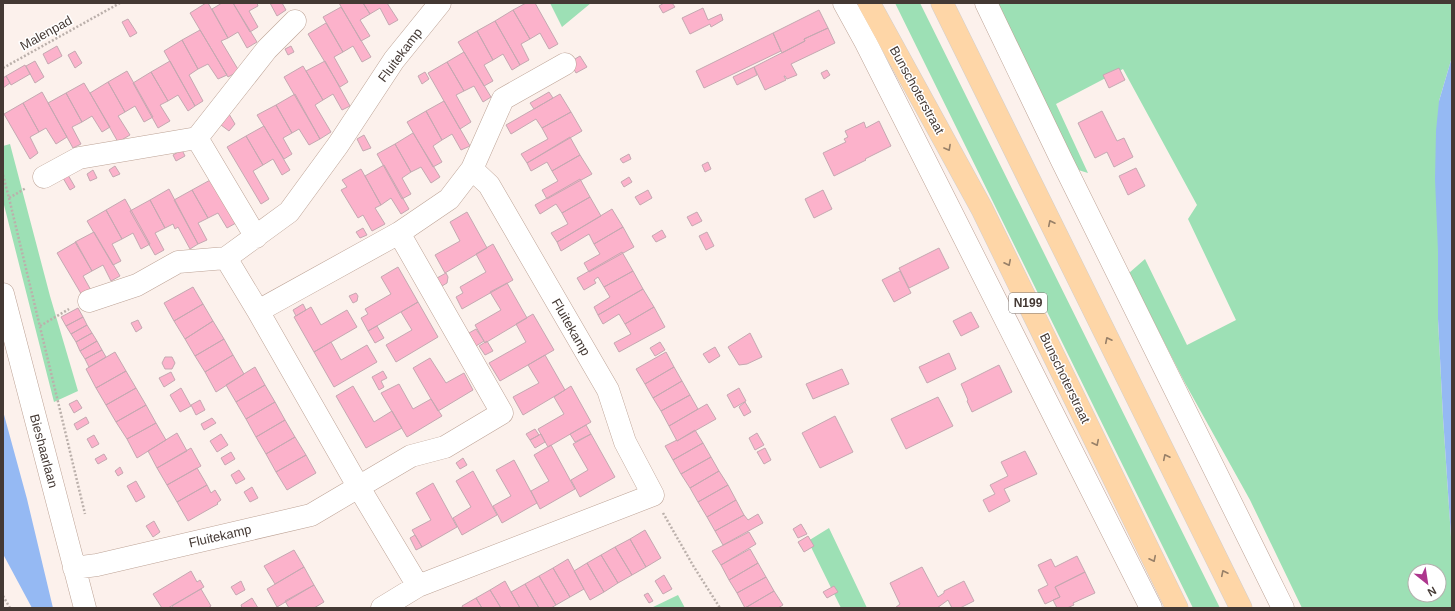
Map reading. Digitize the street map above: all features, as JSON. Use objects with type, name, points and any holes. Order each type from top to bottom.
[{"type":"main road","name":"Bunschoterstraat","points":[[869,3],[982,209],[1177,608]]},
{"type":"main road","points":[[942,3],[1241,608]]},
{"type":"street","name":"Fluitekamp","points":[[226,258],[289,212],[338,145],[394,60],[440,3]]},
{"type":"street","name":"Bunschoterstraat","points":[[844,3],[1151,608]]},
{"type":"street","points":[[986,3],[1062,161],[1283,608]]},
{"type":"street","points":[[44,177],[79,158],[197,138],[267,49],[295,21]]},
{"type":"street","points":[[258,311],[399,233],[449,199],[472,169],[503,99],[564,64]]},
{"type":"street","points":[[197,138],[256,237]]},
{"type":"street","name":"Fluitekamp","points":[[472,169],[490,185],[608,390],[625,442],[653,495]]},
{"type":"street","name":"Fluitekamp","points":[[74,568],[105,563],[311,515],[411,456],[445,447],[502,413],[399,233]]},
{"type":"street","points":[[89,301],[137,285],[178,262],[226,258],[358,486],[418,586]]},
{"type":"street","name":"Bieshaarlaan","points":[[3,294],[85,608]]},
{"type":"street","points":[[382,608],[418,586],[653,495]]},
{"type":"path","name":"Malenpad","points":[[3,68],[120,3]]},
{"type":"path","points":[[3,175],[86,519]]},
{"type":"path","points":[[9,198],[44,177]]},
{"type":"path","points":[[40,326],[81,302],[89,301]]},
{"type":"path","points":[[653,495],[694,567],[720,608]]},
{"type":"path","points":[[3,596],[10,608]]},
{"type":"green space","points":[[550,3],[591,3],[562,27]]},
{"type":"green space","points":[[895,3],[920,3],[1220,608],[1193,608]]},
{"type":"green space","points":[[995,3],[1452,3],[1452,57],[1439,101],[1438,319],[1452,552],[1452,608],[1302,608],[1250,500],[1185,383],[1129,273],[1145,259],[1187,345],[1236,320],[1188,219],[1197,205],[1123,69],[1056,104],[1088,173],[1075,169]]},
{"type":"green space","points":[[10,144],[50,296],[78,391],[54,402],[3,201],[3,146]]},
{"type":"green space","points":[[829,528],[867,608],[841,608],[808,541]]},
{"type":"green space","points":[[678,595],[685,608],[651,608]]},
{"type":"water","points":[[1452,57],[1452,552],[1438,319],[1438,251],[1435,179],[1436,131],[1439,101]]},
{"type":"water","points":[[3,411],[27,499],[53,608],[32,608],[3,554]]},
{"type":"building","points":[[208,3],[228,38],[221,41],[239,71],[228,77],[190,13]]},
{"type":"building","points":[[222,3],[233,3],[257,42],[247,48],[238,32],[228,38],[212,9]]},
{"type":"building","points":[[233,3],[257,3],[258,6],[249,11],[258,27],[250,32]]},
{"type":"building","points":[[270,3],[282,3],[286,10],[277,16]]},
{"type":"building","points":[[339,3],[363,3],[370,14],[360,20],[370,36],[361,41]]},
{"type":"building","points":[[363,3],[387,3],[398,20],[389,25],[380,8],[370,14]]},
{"type":"building","points":[[526,3],[535,3],[558,44],[549,49],[540,33],[530,39],[513,10]]},
{"type":"building","points":[[664,3],[672,3],[675,7],[663,13],[659,6]]},
{"type":"building","points":[[341,7],[371,57],[362,62],[353,46],[343,52],[323,17]]},
{"type":"building","points":[[703,8],[708,20],[721,14],[723,20],[711,27],[710,24],[690,34],[682,18]]},
{"type":"building","points":[[513,10],[530,39],[521,44],[529,60],[520,65],[495,21]]},
{"type":"building","points":[[819,10],[828,28],[804,39],[805,41],[782,53],[773,33]]},
{"type":"building","points":[[128,19],[137,33],[130,37],[122,22]]},
{"type":"building","points":[[495,21],[520,65],[512,70],[503,54],[493,60],[477,31]]},
{"type":"building","points":[[326,23],[343,52],[334,57],[348,82],[340,87],[308,34]]},
{"type":"building","points":[[828,28],[835,43],[791,64],[797,75],[787,79],[784,76],[786,80],[765,90],[754,67],[805,41],[804,39]]},
{"type":"building","points":[[200,30],[227,75],[218,79],[208,64],[198,69],[182,40]]},
{"type":"building","points":[[477,31],[493,60],[484,65],[493,81],[484,86],[458,42]]},
{"type":"building","points":[[773,33],[781,51],[704,88],[696,71]]},
{"type":"building","points":[[182,40],[198,69],[189,75],[203,101],[195,106],[164,51]]},
{"type":"building","points":[[57,46],[62,56],[48,64],[43,54]]},
{"type":"building","points":[[291,46],[294,52],[288,55],[285,49]]},
{"type":"building","points":[[75,51],[82,63],[75,68],[68,55]]},
{"type":"building","points":[[464,52],[491,97],[483,102],[474,86],[464,91],[447,62]]},
{"type":"building","points":[[580,56],[587,67],[576,73],[570,62]]},
{"type":"building","points":[[35,61],[44,77],[35,83],[26,66]]},
{"type":"building","points":[[170,61],[195,106],[188,111],[178,95],[168,101],[151,72]]},
{"type":"building","points":[[325,61],[350,106],[342,110],[333,94],[323,100],[306,71]]},
{"type":"building","points":[[447,62],[464,91],[456,95],[471,122],[460,129],[428,73]]},
{"type":"building","points":[[25,65],[30,74],[11,85],[6,76]]},
{"type":"building","points":[[303,66],[323,100],[315,105],[331,132],[320,139],[284,77]]},
{"type":"building","points":[[754,67],[757,75],[737,85],[733,77]]},
{"type":"building","points":[[1119,68],[1125,80],[1109,88],[1103,75]]},
{"type":"building","points":[[827,70],[830,75],[824,79],[821,73]]},
{"type":"building","points":[[127,71],[153,117],[144,122],[135,106],[125,112],[108,82]]},
{"type":"building","points":[[151,72],[168,101],[160,105],[170,121],[158,128],[133,83]]},
{"type":"building","points":[[425,72],[429,79],[422,84],[418,76]]},
{"type":"building","points":[[6,76],[10,83],[3,88],[3,78]]},
{"type":"building","points":[[108,82],[125,112],[118,116],[130,135],[118,142],[90,93]]},
{"type":"building","points":[[84,83],[110,127],[102,132],[92,116],[82,122],[66,93]]},
{"type":"building","points":[[42,92],[67,137],[56,144],[46,128],[39,132],[23,103]]},
{"type":"building","points":[[549,92],[553,98],[534,109],[530,103]]},
{"type":"building","points":[[66,93],[82,122],[72,127],[81,144],[73,148],[48,103]]},
{"type":"building","points":[[295,94],[320,139],[309,145],[299,129],[292,133],[276,105]]},
{"type":"building","points":[[560,94],[571,112],[542,128],[536,119],[511,134],[506,125]]},
{"type":"building","points":[[444,101],[470,146],[461,150],[452,134],[442,140],[426,111]]},
{"type":"building","points":[[23,103],[39,132],[30,137],[38,153],[30,159],[4,114]]},
{"type":"building","points":[[276,105],[292,133],[283,138],[292,154],[284,159],[257,115]]},
{"type":"building","points":[[426,111],[442,140],[433,146],[442,162],[433,167],[407,122]]},
{"type":"building","points":[[1102,111],[1117,141],[1124,138],[1133,157],[1114,167],[1107,152],[1095,158],[1078,123]]},
{"type":"building","points":[[571,112],[582,131],[527,163],[521,154],[548,139],[542,128]]},
{"type":"building","points":[[229,114],[235,124],[229,131],[221,125]]},
{"type":"building","points":[[879,121],[891,146],[834,176],[823,153],[846,142],[844,139],[848,137],[845,131],[864,122],[866,128]]},
{"type":"building","points":[[264,126],[290,170],[282,175],[273,159],[263,165],[246,136]]},
{"type":"building","points":[[413,133],[440,177],[431,183],[421,167],[411,172],[395,144]]},
{"type":"building","points":[[364,135],[371,148],[363,151],[357,139]]},
{"type":"building","points":[[246,136],[263,165],[253,171],[269,199],[261,204],[227,147]]},
{"type":"building","points":[[570,137],[580,155],[552,171],[547,162],[531,171],[527,163]]},
{"type":"building","points":[[395,144],[411,172],[402,178],[411,194],[402,199],[377,154]]},
{"type":"building","points":[[182,150],[185,156],[176,161],[173,155]]},
{"type":"building","points":[[629,154],[631,159],[623,163],[620,159]]},
{"type":"building","points":[[580,155],[592,174],[547,199],[542,190],[558,181],[552,171]]},
{"type":"building","points":[[708,162],[711,169],[705,172],[702,165]]},
{"type":"building","points":[[384,165],[409,209],[401,214],[391,198],[381,205],[365,176]]},
{"type":"building","points":[[115,166],[120,174],[113,177],[109,170]]},
{"type":"building","points":[[1136,168],[1145,186],[1128,195],[1119,176]]},
{"type":"building","points":[[361,169],[381,205],[375,208],[385,224],[372,231],[363,215],[358,218],[341,190],[347,187],[342,180]]},
{"type":"building","points":[[93,170],[97,178],[90,181],[87,174]]},
{"type":"building","points":[[68,175],[75,187],[70,190],[63,178]]},
{"type":"building","points":[[629,177],[632,182],[624,187],[621,182]]},
{"type":"building","points":[[212,179],[236,223],[227,228],[218,213],[208,218],[192,190]]},
{"type":"building","points":[[580,179],[590,197],[562,213],[556,204],[540,214],[535,205]]},
{"type":"building","points":[[169,189],[198,244],[190,249],[178,227],[175,229],[173,224],[165,228],[150,200]]},
{"type":"building","points":[[192,190],[208,218],[198,223],[207,240],[198,244],[174,200]]},
{"type":"building","points":[[648,190],[652,198],[640,205],[635,197]]},
{"type":"building","points":[[823,190],[832,209],[814,218],[805,199]]},
{"type":"building","points":[[590,197],[601,216],[557,242],[551,233],[568,224],[562,213]]},
{"type":"building","points":[[125,199],[150,244],[141,249],[133,233],[122,239],[106,210]]},
{"type":"building","points":[[150,200],[165,228],[155,233],[164,250],[155,255],[130,211]]},
{"type":"building","points":[[612,209],[623,227],[594,244],[589,234],[561,251],[557,242]]},
{"type":"building","points":[[106,210],[122,239],[112,244],[121,261],[113,265],[87,221]]},
{"type":"building","points":[[467,212],[487,248],[445,273],[435,255],[460,241],[450,222]]},
{"type":"building","points":[[697,212],[702,221],[692,226],[687,217]]},
{"type":"building","points":[[623,227],[634,247],[589,272],[584,263],[600,254],[594,244]]},
{"type":"building","points":[[363,228],[367,235],[360,238],[356,232]]},
{"type":"building","points":[[662,230],[666,237],[656,242],[652,236]]},
{"type":"building","points":[[94,232],[120,276],[111,281],[103,265],[92,271],[75,242]]},
{"type":"building","points":[[707,232],[714,246],[706,250],[699,236]]},
{"type":"building","points":[[76,242],[92,271],[83,276],[92,292],[83,297],[57,253]]},
{"type":"building","points":[[493,244],[513,280],[462,309],[456,297],[463,293],[460,287],[486,272],[476,254]]},
{"type":"building","points":[[939,248],[949,268],[909,288],[899,268]]},
{"type":"building","points":[[622,252],[633,271],[604,287],[598,277],[594,280],[596,283],[584,290],[577,278]]},
{"type":"building","points":[[398,267],[418,302],[368,331],[361,318],[368,314],[365,309],[391,294],[381,277]]},
{"type":"building","points":[[633,271],[643,289],[598,315],[594,307],[610,297],[604,287]]},
{"type":"building","points":[[900,271],[911,293],[894,302],[882,280]]},
{"type":"building","points":[[446,273],[448,277],[447,283],[442,286],[437,278]]},
{"type":"building","points":[[507,283],[527,318],[485,343],[475,325],[501,310],[490,292]]},
{"type":"building","points":[[193,287],[203,304],[174,321],[164,303]]},
{"type":"building","points":[[643,289],[654,307],[625,324],[619,314],[603,324],[598,315]]},
{"type":"building","points":[[356,293],[358,296],[357,301],[353,303],[349,296]]},
{"type":"building","points":[[418,302],[438,337],[396,362],[386,345],[412,330],[401,312]]},
{"type":"building","points":[[203,304],[213,321],[185,339],[174,321]]},
{"type":"building","points":[[303,304],[306,310],[296,316],[293,310]]},
{"type":"building","points":[[311,307],[321,325],[347,310],[357,327],[314,352],[294,317]]},
{"type":"building","points":[[654,307],[665,327],[619,352],[614,343],[631,334],[625,324]]},
{"type":"building","points":[[78,308],[83,317],[66,326],[61,317]]},
{"type":"building","points":[[971,312],[979,327],[961,336],[953,321]]},
{"type":"building","points":[[533,314],[554,350],[500,381],[489,363],[526,342],[516,324]]},
{"type":"building","points":[[83,317],[87,325],[71,334],[66,326]]},
{"type":"building","points":[[138,320],[142,328],[136,332],[131,323]]},
{"type":"building","points":[[213,321],[224,339],[195,356],[185,339]]},
{"type":"building","points":[[87,325],[92,333],[76,342],[71,334]]},
{"type":"building","points":[[377,326],[384,338],[375,343],[368,331]]},
{"type":"building","points":[[476,329],[484,341],[476,346],[469,333]]},
{"type":"building","points":[[92,333],[97,341],[80,351],[76,342]]},
{"type":"building","points":[[750,333],[762,357],[747,364],[739,365],[728,347]]},
{"type":"building","points":[[224,339],[233,355],[205,372],[195,356]]},
{"type":"building","points":[[97,341],[102,350],[85,359],[80,351]]},
{"type":"building","points":[[487,341],[493,351],[485,355],[479,346]]},
{"type":"building","points":[[331,342],[341,360],[367,345],[377,362],[334,387],[314,352]]},
{"type":"building","points":[[660,342],[665,350],[655,356],[650,348]]},
{"type":"building","points":[[715,347],[720,356],[709,363],[703,354]]},
{"type":"building","points":[[102,350],[106,357],[89,367],[85,359]]},
{"type":"building","points":[[115,352],[126,371],[96,388],[86,369]]},
{"type":"building","points":[[666,352],[674,367],[645,384],[636,369]]},
{"type":"building","points":[[949,353],[956,369],[927,383],[919,367]]},
{"type":"building","points":[[233,355],[244,374],[216,392],[205,372]]},
{"type":"building","points":[[545,355],[565,390],[523,415],[513,397],[539,383],[528,365]]},
{"type":"building","points":[[165,357],[172,357],[175,363],[172,369],[165,369],[162,363]]},
{"type":"building","points":[[430,358],[446,383],[464,373],[473,390],[438,411],[413,368]]},
{"type":"building","points":[[999,365],[1012,392],[972,412],[961,384]]},
{"type":"building","points":[[255,367],[265,385],[236,402],[226,385]]},
{"type":"building","points":[[674,367],[682,381],[653,398],[645,384]]},
{"type":"building","points":[[842,369],[849,384],[813,399],[806,384]]},
{"type":"building","points":[[126,371],[136,388],[106,405],[96,388]]},
{"type":"building","points":[[383,371],[387,378],[381,381],[384,387],[379,390],[372,377]]},
{"type":"building","points":[[171,372],[175,380],[164,387],[159,378]]},
{"type":"building","points":[[682,381],[690,395],[661,411],[653,398]]},
{"type":"building","points":[[399,384],[413,409],[431,399],[442,416],[407,437],[381,393]]},
{"type":"building","points":[[265,385],[275,402],[246,419],[236,402]]},
{"type":"building","points":[[353,386],[374,422],[392,411],[402,428],[366,448],[336,396]]},
{"type":"building","points":[[571,386],[591,422],[548,447],[538,429],[564,414],[554,397]]},
{"type":"building","points":[[136,388],[146,405],[116,422],[106,405]]},
{"type":"building","points":[[181,388],[191,406],[180,412],[170,395]]},
{"type":"building","points":[[739,388],[746,401],[734,408],[727,395]]},
{"type":"building","points":[[690,395],[698,409],[669,426],[661,411]]},
{"type":"building","points":[[938,397],[953,426],[906,449],[891,419]]},
{"type":"building","points":[[77,400],[82,408],[74,413],[69,404]]},
{"type":"building","points":[[200,400],[205,410],[196,415],[191,405]]},
{"type":"building","points":[[275,402],[285,420],[256,437],[246,419]]},
{"type":"building","points":[[745,402],[751,412],[744,416],[739,407]]},
{"type":"building","points":[[707,404],[716,419],[677,441],[669,426]]},
{"type":"building","points":[[146,405],[156,423],[127,439],[116,422]]},
{"type":"building","points":[[835,416],[853,452],[820,468],[802,433]]},
{"type":"building","points":[[86,417],[89,423],[77,430],[74,424]]},
{"type":"building","points":[[212,418],[216,423],[204,430],[201,424]]},
{"type":"building","points":[[285,420],[295,437],[266,454],[256,437]]},
{"type":"building","points":[[156,423],[166,440],[137,458],[127,439]]},
{"type":"building","points":[[586,425],[591,434],[575,442],[570,434]]},
{"type":"building","points":[[535,429],[539,435],[530,440],[526,434]]},
{"type":"building","points":[[695,430],[703,443],[673,460],[665,446],[677,441]]},
{"type":"building","points":[[177,433],[187,451],[157,468],[148,451]]},
{"type":"building","points":[[757,433],[764,445],[755,450],[749,438]]},
{"type":"building","points":[[221,434],[228,445],[217,452],[210,441]]},
{"type":"building","points":[[541,434],[545,442],[535,448],[530,440]]},
{"type":"building","points":[[591,434],[615,477],[580,497],[571,480],[588,470],[573,444]]},
{"type":"building","points":[[94,435],[99,444],[92,448],[87,439]]},
{"type":"building","points":[[295,437],[306,455],[276,472],[266,454]]},
{"type":"building","points":[[703,443],[711,457],[681,474],[673,460]]},
{"type":"building","points":[[551,445],[575,489],[540,509],[531,491],[549,481],[534,455]]},
{"type":"building","points":[[191,448],[201,466],[167,485],[157,468]]},
{"type":"building","points":[[765,448],[771,460],[764,464],[757,452]]},
{"type":"building","points":[[1025,451],[1037,474],[1004,489],[1010,501],[989,512],[983,500],[995,494],[990,485],[1008,476],[1001,462]]},
{"type":"building","points":[[231,452],[235,459],[225,465],[221,458]]},
{"type":"building","points":[[104,454],[107,459],[98,464],[95,459]]},
{"type":"building","points":[[306,455],[316,473],[287,490],[276,472]]},
{"type":"building","points":[[711,457],[719,471],[690,488],[681,474]]},
{"type":"building","points":[[463,458],[467,465],[460,469],[456,463]]},
{"type":"building","points":[[514,460],[537,503],[502,523],[493,506],[511,496],[496,470]]},
{"type":"building","points":[[120,467],[123,473],[118,476],[115,471]]},
{"type":"building","points":[[197,468],[207,485],[177,502],[167,485]]},
{"type":"building","points":[[239,470],[245,479],[236,484],[231,475]]},
{"type":"building","points":[[473,471],[497,515],[462,535],[453,518],[471,507],[456,481]]},
{"type":"building","points":[[719,471],[728,485],[698,502],[690,488]]},
{"type":"building","points":[[136,481],[145,497],[136,502],[127,486]]},
{"type":"building","points":[[433,483],[457,527],[422,547],[412,530],[431,520],[416,493]]},
{"type":"building","points":[[207,485],[211,493],[215,490],[221,500],[217,503],[218,504],[188,521],[177,502]]},
{"type":"building","points":[[728,485],[736,500],[707,517],[698,502]]},
{"type":"building","points":[[252,487],[258,498],[250,502],[244,492]]},
{"type":"building","points":[[736,500],[744,515],[715,531],[707,517]]},
{"type":"building","points":[[758,514],[763,523],[723,545],[715,531],[744,515],[748,520]]},
{"type":"building","points":[[154,521],[160,532],[153,537],[146,526]]},
{"type":"building","points":[[801,524],[807,534],[798,538],[793,529]]},
{"type":"building","points":[[645,530],[661,558],[646,567],[630,539]]},
{"type":"building","points":[[749,532],[756,544],[721,565],[712,551]]},
{"type":"building","points":[[415,535],[422,547],[416,550],[410,538]]},
{"type":"building","points":[[808,536],[814,546],[804,552],[798,542]]},
{"type":"building","points":[[630,539],[646,567],[632,575],[615,547]]},
{"type":"building","points":[[615,547],[632,575],[618,583],[601,555]]},
{"type":"building","points":[[750,549],[758,563],[729,580],[721,565]]},
{"type":"building","points":[[294,550],[304,567],[275,584],[264,566]]},
{"type":"building","points":[[601,555],[618,583],[604,592],[587,563]]},
{"type":"building","points":[[1077,556],[1085,572],[1055,587],[1060,597],[1045,604],[1038,590],[1048,585],[1038,565],[1051,559],[1055,567]]},
{"type":"building","points":[[568,559],[584,589],[570,597],[553,568]]},
{"type":"building","points":[[587,563],[604,592],[590,600],[574,571]]},
{"type":"building","points":[[758,563],[766,577],[737,593],[729,580]]},
{"type":"building","points":[[304,567],[314,585],[277,607],[267,589]]},
{"type":"building","points":[[922,567],[938,597],[944,593],[944,591],[964,581],[974,601],[960,608],[952,608],[948,600],[937,608],[895,608],[900,604],[890,583]]},
{"type":"building","points":[[553,568],[570,597],[556,605],[539,576]]},
{"type":"building","points":[[191,571],[197,582],[200,580],[204,587],[168,608],[162,608],[153,594]]},
{"type":"building","points":[[1085,572],[1095,593],[1073,603],[1074,605],[1067,608],[1057,608],[1053,600],[1060,597],[1055,587]]},
{"type":"building","points":[[664,575],[672,589],[663,594],[655,581]]},
{"type":"building","points":[[539,576],[556,605],[551,608],[539,608],[525,584]]},
{"type":"building","points":[[766,577],[774,591],[745,608],[737,593]]},
{"type":"building","points":[[241,581],[245,590],[236,595],[231,587]]},
{"type":"building","points":[[505,581],[520,608],[501,608],[490,590]]},
{"type":"building","points":[[525,584],[539,608],[520,608],[511,592]]},
{"type":"building","points":[[314,585],[324,602],[314,608],[289,608],[285,601]]},
{"type":"building","points":[[834,586],[838,592],[827,598],[823,592]]},
{"type":"building","points":[[201,589],[211,606],[208,608],[173,608],[172,606]]},
{"type":"building","points":[[490,590],[501,608],[482,608],[476,598]]},
{"type":"building","points":[[774,591],[783,605],[778,608],[745,608]]},
{"type":"building","points":[[648,593],[653,601],[649,603],[644,595]]},
{"type":"building","points":[[252,598],[258,608],[242,608],[241,605]]},
{"type":"building","points":[[476,598],[482,608],[463,608],[462,606]]}]
